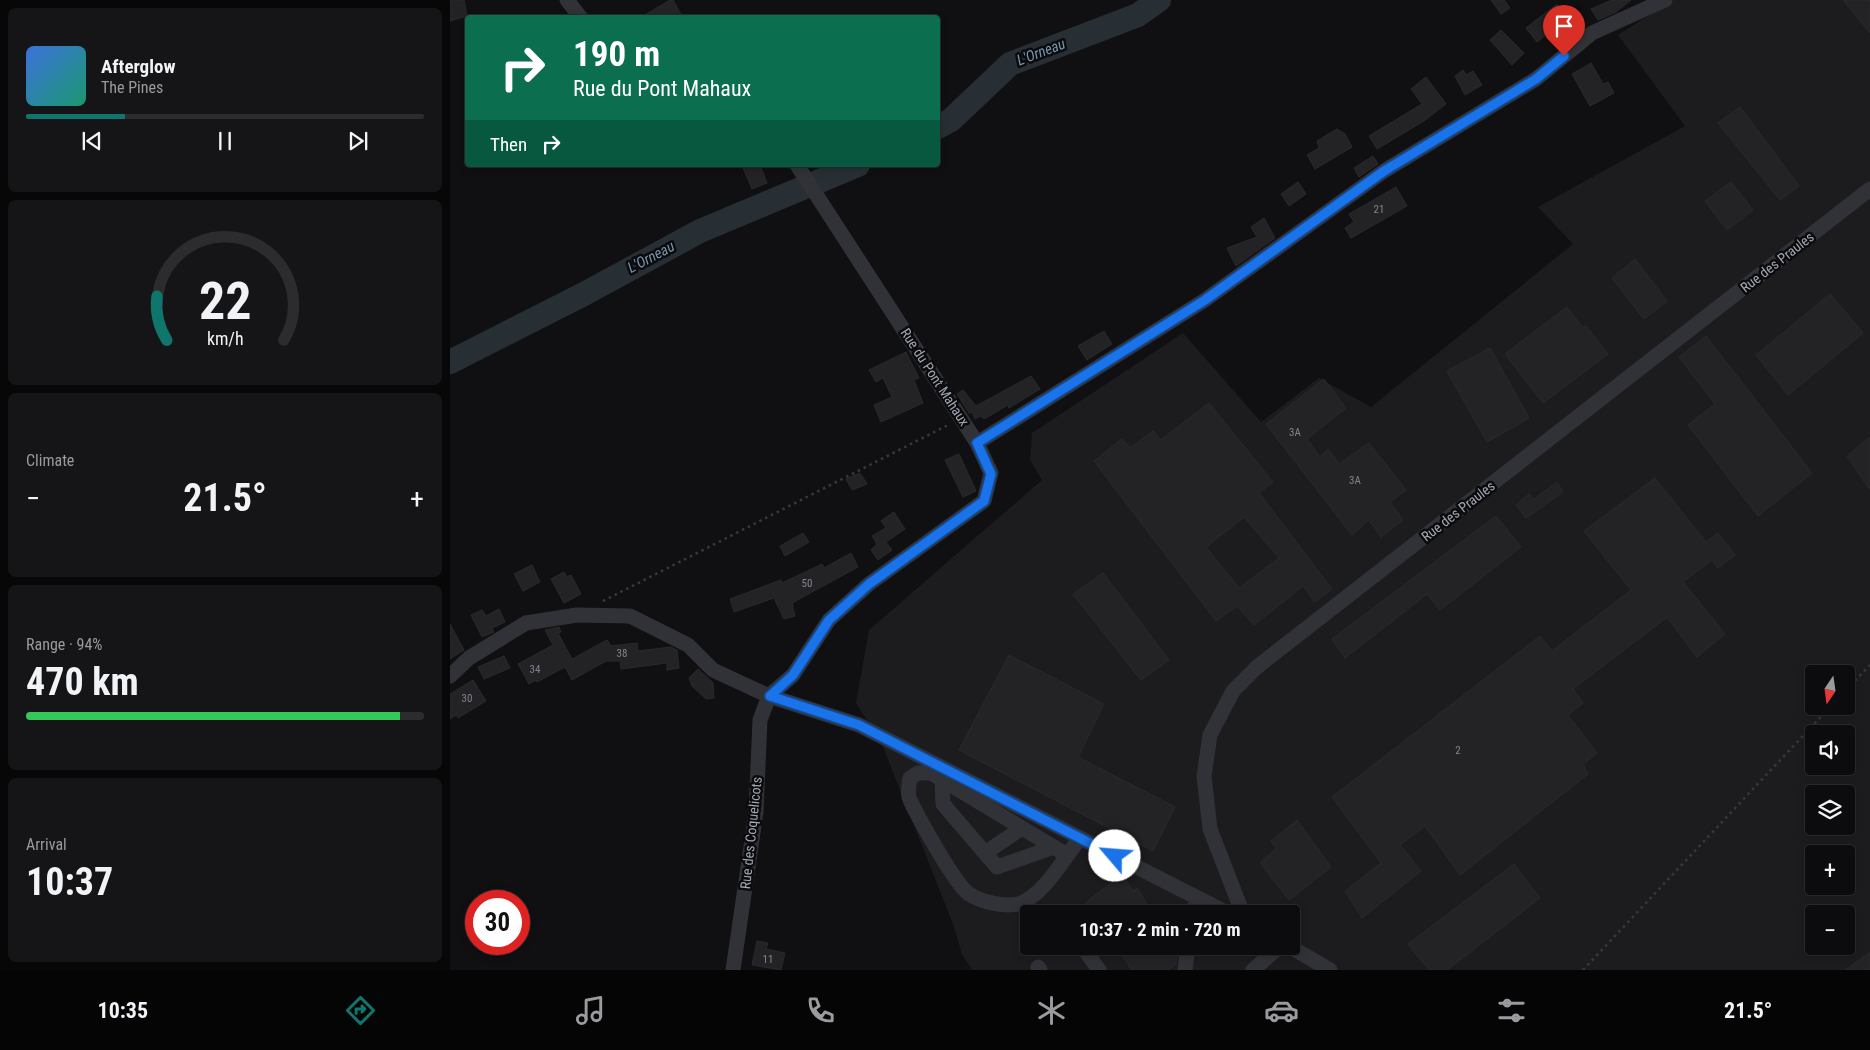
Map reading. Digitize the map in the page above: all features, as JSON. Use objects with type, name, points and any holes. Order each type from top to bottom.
[{"type":"street","points":[[567,0],[579,15]]},
{"type":"street","points":[[977,443],[1205,300],[1384,171],[1536,79],[1592,33],[1665,0]]},
{"type":"street","name":"Rue du Pont Mahaux","points":[[770,696],[793,675],[829,620],[869,584],[984,501],[991,474],[977,443],[801,171]]},
{"type":"street","name":"Rue des Praules","points":[[1240,905],[1210,829],[1204,776],[1210,735],[1233,691],[1257,668],[1870,189]]},
{"type":"street","points":[[450,676],[469,658],[526,623],[577,615],[630,616],[688,645],[713,670],[770,696],[859,725],[1212,905]]},
{"type":"street","name":"Rue des Coquelicots","points":[[733,970],[756,812],[760,720],[770,696]]},
{"type":"street","points":[[918,773],[931,773],[1060,851],[1038,892],[1018,904],[994,903],[969,894],[957,881],[909,798],[910,778],[918,773]]},
{"type":"street","points":[[942,780],[943,804],[996,867],[1060,851],[1080,838]]},
{"type":"street","points":[[985,853],[1022,828]]},
{"type":"street","points":[[1198,905],[1204,901]]},
{"type":"street","points":[[1300,953],[1330,970]]},
{"type":"street","points":[[1088,955],[1099,970]]},
{"type":"street","points":[[1185,970],[1187,955]]},
{"type":"street","points":[[1253,970],[1270,955]]},
{"type":"path","points":[[577,615],[961,418]]},
{"type":"path","points":[[1855,681],[1870,665]]},
{"type":"path","points":[[1583,970],[1823,715]]},
{"type":"shaded area","points":[[1673,0],[1870,0],[1870,970],[972,970],[962,954],[953,924],[881,742],[856,703],[869,630],[1042,480],[1030,460],[1032,433],[1183,333],[1261,422],[1319,378],[1371,407],[1573,244],[1538,207],[1685,126],[1618,35]]},
{"type":"building","points":[[450,0],[464,0],[467,15],[450,21]]},
{"type":"building","points":[[673,0],[681,15],[645,15]]},
{"type":"building","points":[[1491,0],[1504,0],[1510,8],[1501,14]]},
{"type":"building","points":[[1612,0],[1631,0],[1616,12],[1598,20],[1591,9]]},
{"type":"building","points":[[1843,0],[1870,0],[1870,33]]},
{"type":"building","points":[[1557,4],[1567,18],[1537,42],[1526,28]]},
{"type":"building","points":[[1501,30],[1524,53],[1512,65],[1490,40]]},
{"type":"building","points":[[1591,63],[1603,84],[1608,82],[1614,93],[1590,106],[1572,74]]},
{"type":"building","points":[[1463,70],[1466,75],[1473,71],[1482,85],[1465,95],[1455,76]]},
{"type":"building","points":[[1426,77],[1446,104],[1424,121],[1377,149],[1369,136],[1422,104],[1411,89]]},
{"type":"building","points":[[1740,107],[1799,186],[1780,200],[1718,123]]},
{"type":"building","points":[[1337,129],[1345,134],[1352,147],[1315,169],[1307,155],[1319,148],[1317,141]]},
{"type":"building","points":[[1373,156],[1378,164],[1359,177],[1354,168]]},
{"type":"building","points":[[743,167],[761,167],[767,183],[752,189]]},
{"type":"building","points":[[1298,182],[1306,194],[1289,206],[1281,194]]},
{"type":"building","points":[[1731,182],[1753,210],[1727,230],[1705,201]]},
{"type":"building","points":[[1396,187],[1407,206],[1351,238],[1345,228],[1354,222],[1349,214]]},
{"type":"building","points":[[1264,218],[1275,238],[1236,266],[1227,248],[1257,237],[1251,227]]},
{"type":"building","points":[[1635,259],[1667,301],[1644,319],[1612,278]]},
{"type":"building","points":[[1830,294],[1863,333],[1788,395],[1756,355]]},
{"type":"building","points":[[1567,307],[1583,328],[1586,326],[1608,354],[1543,403],[1505,354]]},
{"type":"building","points":[[1104,331],[1112,344],[1087,360],[1078,346]]},
{"type":"building","points":[[1706,336],[1812,473],[1758,516],[1688,425],[1715,404],[1679,357]]},
{"type":"building","points":[[1490,348],[1529,418],[1487,442],[1447,371]]},
{"type":"building","points":[[906,352],[919,378],[914,380],[923,403],[881,422],[874,405],[892,397],[883,378],[876,382],[869,370]]},
{"type":"building","points":[[1031,376],[1040,389],[1009,408],[1008,405],[984,419],[981,416],[975,419],[972,412],[969,413],[957,394],[963,390],[976,406]]},
{"type":"building","points":[[1324,379],[1346,408],[1307,439],[1320,457],[1328,449],[1339,464],[1369,443],[1406,490],[1390,502],[1403,520],[1381,537],[1369,520],[1352,535],[1266,424]]},
{"type":"building","points":[[1209,403],[1273,482],[1259,493],[1332,589],[1315,602],[1303,586],[1254,625],[1237,606],[1216,621],[1094,461],[1122,439],[1130,448],[1153,431],[1161,440]],"holes":[[[1244,517],[1279,558],[1239,588],[1206,547]]]},
{"type":"building","points":[[1870,437],[1870,490],[1847,456]]},
{"type":"building","points":[[959,454],[976,491],[963,497],[945,460]]},
{"type":"building","points":[[860,473],[867,484],[852,490],[846,479]]},
{"type":"building","points":[[1655,478],[1706,542],[1718,533],[1735,555],[1718,568],[1712,560],[1683,582],[1725,634],[1697,657],[1667,617],[1573,689],[1583,703],[1568,715],[1597,753],[1583,764],[1588,774],[1460,875],[1425,826],[1400,845],[1421,871],[1362,918],[1345,891],[1381,863],[1332,797],[1540,636],[1552,651],[1631,590],[1584,531]]},
{"type":"building","points":[[1557,482],[1563,492],[1526,518],[1516,505],[1529,494],[1534,499]]},
{"type":"building","points":[[894,512],[905,529],[886,542],[892,550],[878,560],[871,550],[877,544],[872,536],[886,528],[881,521]]},
{"type":"building","points":[[1496,516],[1521,547],[1440,610],[1427,594],[1345,658],[1332,639]]},
{"type":"building","points":[[803,533],[809,542],[785,556],[780,546]]},
{"type":"building","points":[[851,553],[858,567],[792,603],[795,616],[784,619],[774,598],[734,612],[730,599],[781,580],[782,583],[822,564],[824,568]]},
{"type":"building","points":[[532,565],[540,582],[523,591],[514,574]]},
{"type":"building","points":[[564,572],[567,577],[571,575],[581,594],[564,603],[551,579]]},
{"type":"building","points":[[1103,573],[1169,660],[1141,680],[1073,594]]},
{"type":"building","points":[[499,609],[505,622],[492,628],[494,632],[482,637],[471,615],[482,610],[486,616]]},
{"type":"building","points":[[450,624],[464,650],[450,659]]},
{"type":"building","points":[[559,627],[561,632],[558,633],[572,659],[607,640],[611,646],[637,643],[638,651],[671,647],[677,650],[679,668],[667,670],[667,663],[621,669],[620,661],[606,661],[572,680],[565,667],[537,682],[536,680],[529,684],[518,664],[553,645],[545,630]]},
{"type":"building","points":[[1009,655],[1104,704],[1078,757],[1175,807],[1153,851],[959,750]]},
{"type":"building","points":[[504,656],[510,668],[484,679],[478,667]]},
{"type":"building","points":[[698,669],[713,683],[714,698],[706,699],[692,686],[689,678]]},
{"type":"building","points":[[473,680],[486,701],[458,718],[456,715],[450,719],[450,694]]},
{"type":"building","points":[[1297,820],[1331,867],[1289,900],[1260,863],[1276,848],[1271,841]]},
{"type":"building","points":[[1514,864],[1540,898],[1447,970],[1429,970],[1408,944]]},
{"type":"building","points":[[1122,875],[1133,891],[1137,888],[1147,905],[1086,905],[1085,903]]},
{"type":"building","points":[[757,941],[768,943],[766,949],[785,953],[781,970],[752,965]]},
{"type":"building","points":[[1870,952],[1870,970],[1846,970]]},
{"type":"building","points":[[1121,955],[1177,955],[1176,964],[1168,970],[1132,970]]},
{"type":"waterway","name":"L'Orneau","points":[[940,126],[951,120],[1010,64],[1138,15],[1159,0]]},
{"type":"waterway","name":"L'Orneau","points":[[450,362],[584,294],[700,231],[853,167]]},
{"type":"route","points":[[1115,856],[859,725],[770,696],[793,675],[829,620],[869,584],[984,501],[991,474],[977,443],[1205,300],[1384,171],[1536,79],[1564,56]]}]
